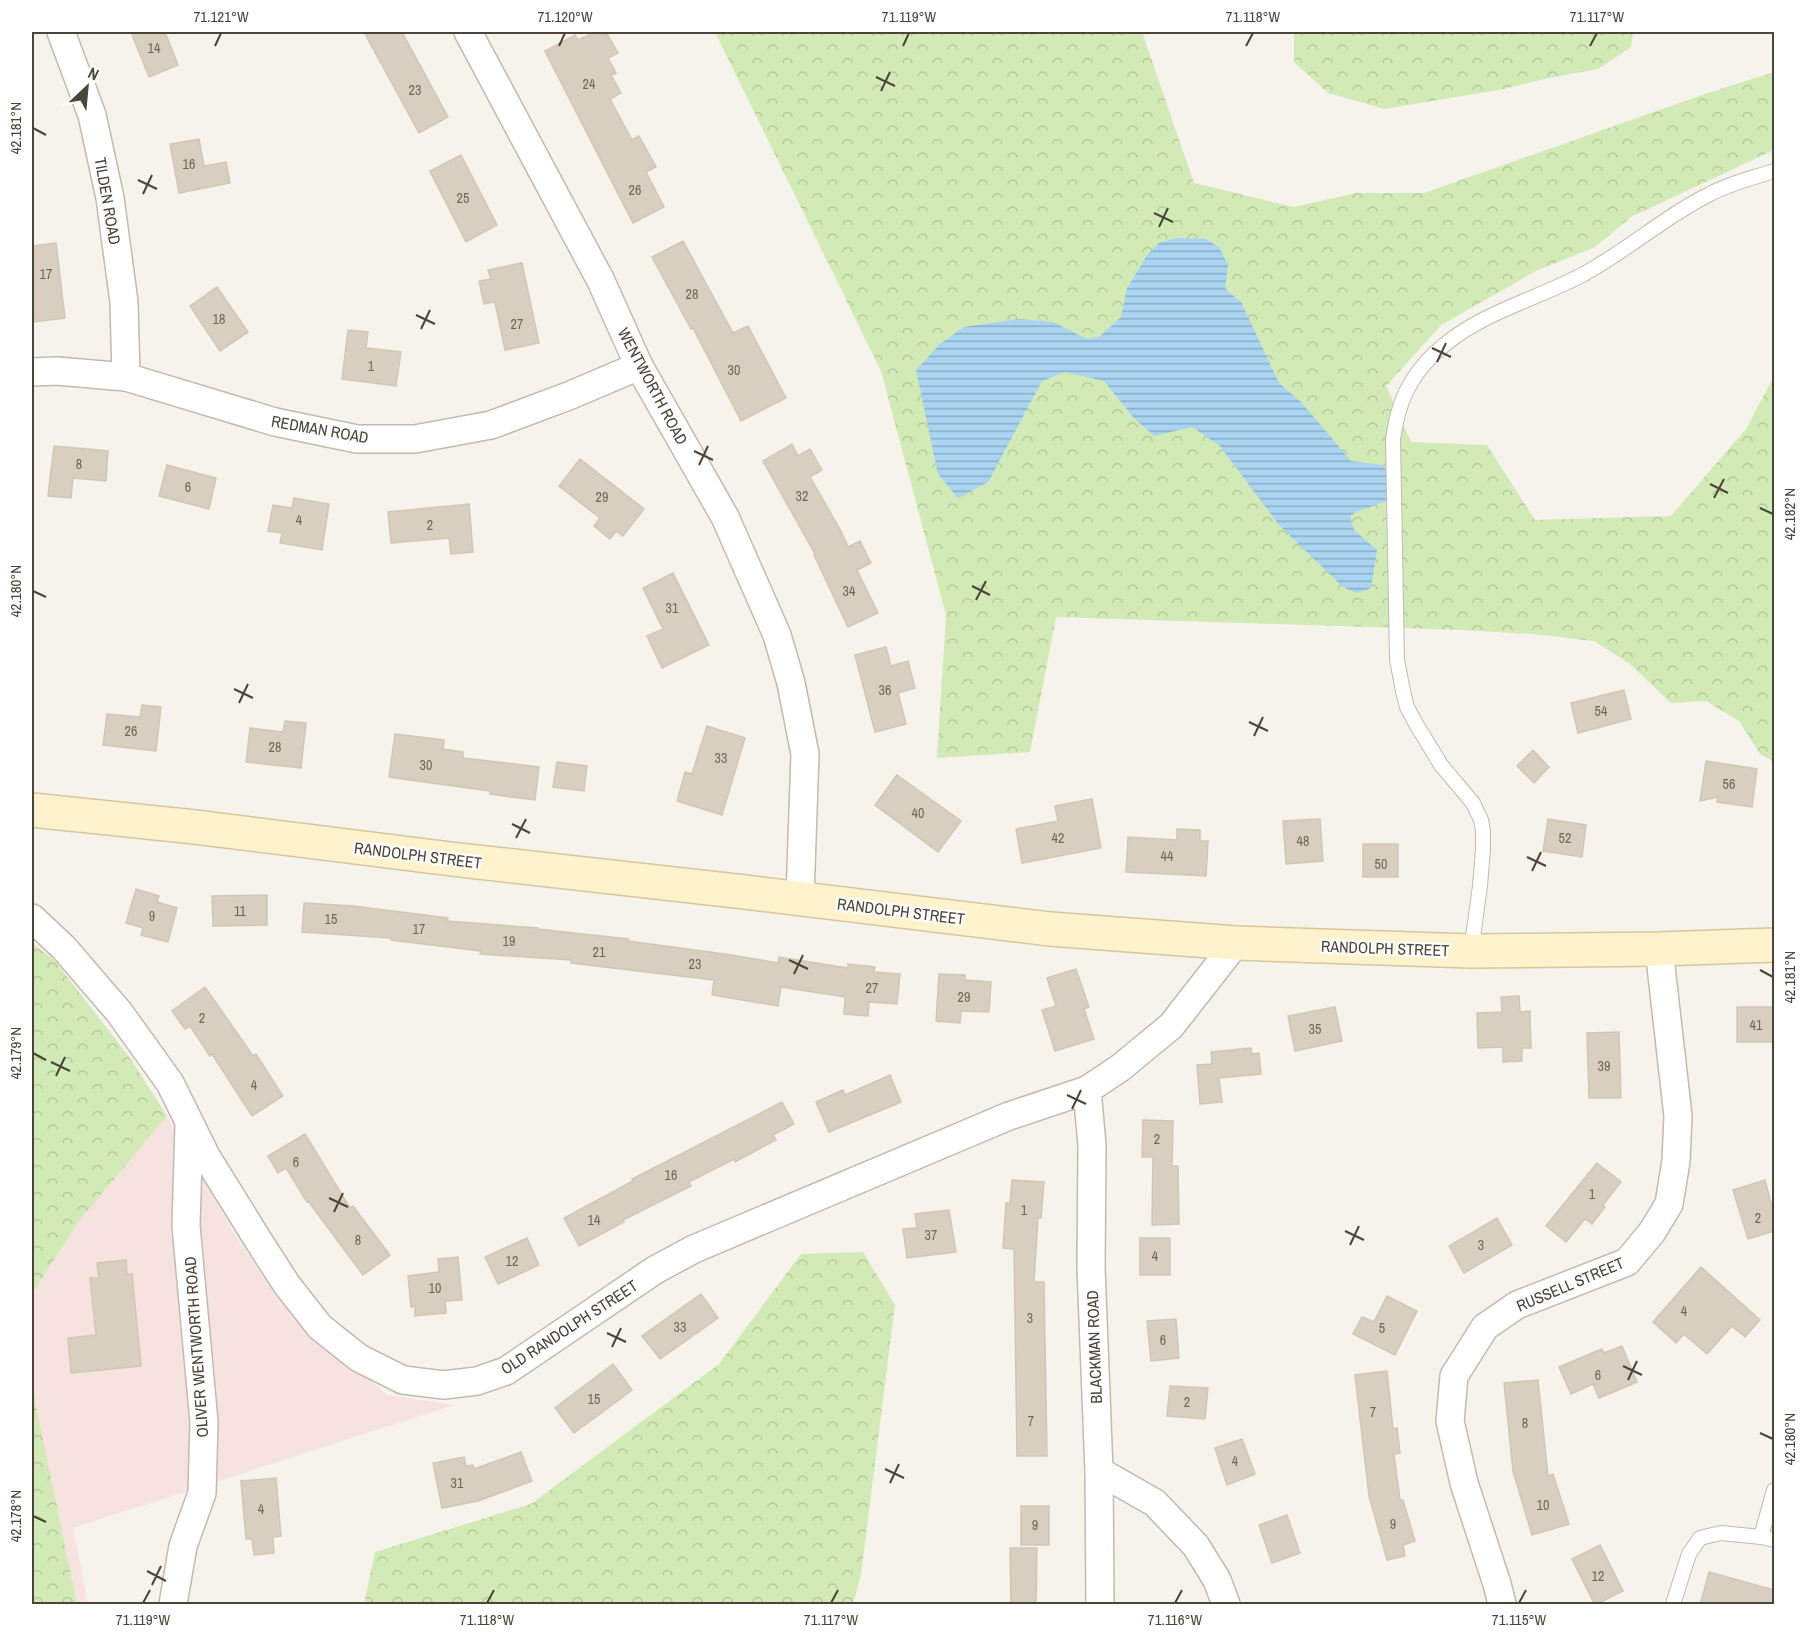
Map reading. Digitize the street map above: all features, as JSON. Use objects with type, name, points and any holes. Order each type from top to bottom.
[{"type":"main road","name":"RANDOLPH STREET","points":[[32,810],[195,827],[1050,929],[1236,943],[1471,951],[1774,945]]},
{"type":"street","name":"TILDEN ROAD","points":[[61,32],[92,115],[110,198],[124,302],[126,377]]},
{"type":"street","name":"WENTWORTH ROAD","points":[[468,32],[601,281],[639,366],[725,517],[777,635],[791,683],[805,754],[800,898]]},
{"type":"street","name":"REDMAN ROAD","points":[[32,372],[57,371],[126,377],[276,422],[357,439],[415,440],[491,426],[639,366]]},
{"type":"street","name":"OLD RANDOLPH STREET","points":[[32,918],[64,948],[119,1012],[170,1083],[206,1156],[287,1285],[320,1327],[359,1358],[403,1380],[444,1385],[477,1382],[506,1371],[655,1270],[693,1249],[1009,1116],[1088,1090],[1120,1068],[1171,1026],[1236,943]]},
{"type":"street","name":"RUSSELL STREET","points":[[1502,1605],[1464,1483],[1450,1420],[1454,1376],[1485,1327],[1517,1305],[1627,1262],[1652,1232],[1669,1204],[1676,1161],[1678,1116],[1659,949]]},
{"type":"street","name":"BLACKMAN ROAD","points":[[1088,1090],[1092,1145],[1091,1269],[1100,1605]]},
{"type":"street","name":"OLIVER WENTWORTH ROAD","points":[[173,1605],[183,1546],[202,1493],[203,1481],[204,1422],[186,1226],[189,1122]]},
{"type":"street","points":[[1098,1471],[1155,1503],[1196,1546],[1217,1580],[1226,1605]]},
{"type":"lane","points":[[1471,951],[1483,849],[1481,820],[1467,795],[1436,757],[1407,707],[1397,660],[1393,439],[1396,417],[1402,401],[1408,386],[1426,362],[1459,334],[1520,302],[1584,274],[1709,194],[1774,171]]},
{"type":"lane","points":[[1673,1605],[1689,1554],[1700,1538],[1721,1533],[1768,1538],[1774,1490]]},
{"type":"shaded area","points":[[32,943],[54,960],[130,1058],[167,1116],[235,1235],[285,1307],[387,1395],[454,1405],[73,1528],[88,1604],[32,1604]]},
{"type":"green space","points":[[715,32],[1142,32],[1194,183],[1294,207],[1356,193],[1424,193],[1774,72],[1774,150],[1631,217],[1595,247],[1536,271],[1441,325],[1386,386],[1411,442],[1487,445],[1535,520],[1671,516],[1746,429],[1774,376],[1774,762],[1760,754],[1739,721],[1706,701],[1671,703],[1630,664],[1594,641],[1463,630],[1056,617],[1030,752],[937,758],[946,615],[881,371]]},
{"type":"green space","points":[[1294,32],[1633,32],[1631,47],[1598,69],[1504,89],[1384,109],[1328,93],[1294,62]]},
{"type":"green space","points":[[32,943],[54,960],[130,1058],[167,1116],[79,1221],[32,1294]]},
{"type":"green space","points":[[863,1252],[895,1305],[861,1574],[853,1604],[364,1604],[375,1552],[531,1504],[719,1364],[801,1254]]},
{"type":"green space","points":[[32,1372],[36,1406],[77,1604],[32,1604]]},
{"type":"water","points":[[1176,238],[1205,239],[1219,247],[1228,265],[1225,289],[1241,302],[1279,383],[1301,402],[1351,461],[1383,465],[1386,470],[1390,483],[1387,501],[1350,516],[1354,530],[1377,550],[1371,588],[1357,593],[1343,587],[1279,525],[1220,446],[1192,427],[1154,436],[1133,417],[1104,381],[1065,372],[1042,381],[988,482],[958,498],[938,474],[916,370],[940,344],[964,327],[1020,319],[1053,322],[1087,339],[1099,337],[1121,317],[1127,288],[1148,254],[1159,243]]},
{"type":"building","points":[[131,32],[165,32],[178,65],[149,77]]},
{"type":"building","points":[[364,32],[402,32],[448,117],[419,133]]},
{"type":"building","points":[[595,32],[606,32],[618,53],[608,58],[616,73],[611,75],[621,93],[610,99],[632,140],[639,136],[656,167],[646,172],[664,207],[633,223],[545,51],[575,35],[578,40]]},
{"type":"building","points":[[199,139],[204,166],[226,162],[230,183],[179,193],[170,144]]},
{"type":"building","points":[[461,155],[497,225],[466,242],[430,171]]},
{"type":"building","points":[[683,241],[733,333],[748,326],[786,398],[741,421],[693,328],[691,329],[652,257]]},
{"type":"building","points":[[56,243],[65,318],[34,322],[32,246]]},
{"type":"building","points":[[522,263],[539,343],[505,350],[495,302],[484,304],[479,281],[491,279],[488,270]]},
{"type":"building","points":[[217,287],[248,332],[220,351],[190,306]]},
{"type":"building","points":[[348,330],[368,332],[366,348],[401,352],[396,386],[342,379]]},
{"type":"building","points":[[792,444],[798,456],[810,449],[822,470],[810,477],[848,547],[860,541],[871,563],[857,570],[878,613],[848,627],[815,554],[763,461]]},
{"type":"building","points":[[54,446],[108,451],[106,481],[73,478],[71,498],[48,496]]},
{"type":"building","points":[[580,459],[644,509],[623,536],[616,531],[610,539],[594,526],[600,518],[559,486]]},
{"type":"building","points":[[167,465],[216,478],[209,509],[159,496]]},
{"type":"building","points":[[294,498],[329,504],[322,550],[280,543],[282,533],[268,531],[273,505],[292,508]]},
{"type":"building","points":[[469,504],[473,552],[451,554],[449,538],[391,543],[388,512]]},
{"type":"building","points":[[673,573],[709,645],[662,668],[647,636],[663,629],[643,588]]},
{"type":"building","points":[[886,647],[891,666],[908,661],[915,688],[898,693],[906,724],[875,732],[855,655]]},
{"type":"building","points":[[1624,690],[1631,719],[1578,733],[1571,703]]},
{"type":"building","points":[[142,705],[161,707],[156,751],[103,745],[107,714],[140,717]]},
{"type":"building","points":[[285,721],[306,723],[301,768],[246,762],[250,728],[283,732]]},
{"type":"building","points":[[707,726],[745,738],[722,815],[677,801],[685,772],[692,774]]},
{"type":"building","points":[[395,734],[444,740],[443,749],[463,752],[463,758],[539,767],[535,800],[490,794],[490,791],[389,777]]},
{"type":"building","points":[[1533,750],[1549,767],[1534,783],[1517,766]]},
{"type":"building","points":[[1706,761],[1757,769],[1752,807],[1717,802],[1718,797],[1700,801]]},
{"type":"building","points":[[557,762],[587,766],[584,791],[553,787]]},
{"type":"building","points":[[897,775],[961,821],[938,852],[875,805]]},
{"type":"building","points":[[1092,799],[1101,848],[1022,863],[1016,829],[1058,821],[1055,806]]},
{"type":"building","points":[[1320,819],[1323,861],[1286,864],[1283,821]]},
{"type":"building","points":[[1548,819],[1586,825],[1582,857],[1543,851]]},
{"type":"building","points":[[1177,829],[1200,830],[1200,841],[1208,841],[1206,876],[1126,872],[1128,837],[1177,840]]},
{"type":"building","points":[[1363,844],[1398,844],[1398,877],[1363,877]]},
{"type":"building","points":[[136,889],[159,896],[157,902],[177,908],[168,942],[141,935],[143,928],[126,923]]},
{"type":"building","points":[[267,895],[267,925],[213,926],[212,896]]},
{"type":"building","points":[[304,903],[353,906],[448,918],[447,921],[538,928],[628,939],[628,941],[778,963],[779,957],[848,968],[848,964],[875,967],[874,972],[900,974],[897,1004],[869,1002],[868,1016],[844,1014],[845,997],[781,987],[778,1006],[712,995],[714,980],[571,963],[571,960],[480,954],[481,951],[391,940],[391,938],[302,932]]},
{"type":"building","points":[[1076,969],[1089,1007],[1084,1009],[1094,1039],[1055,1051],[1042,1010],[1056,1006],[1047,978]]},
{"type":"building","points":[[939,974],[965,975],[965,980],[991,982],[989,1012],[961,1011],[960,1023],[936,1021]]},
{"type":"building","points":[[205,987],[253,1056],[256,1054],[283,1096],[252,1116],[212,1054],[210,1056],[190,1026],[185,1029],[172,1011]]},
{"type":"building","points":[[1519,996],[1520,1012],[1530,1011],[1531,1048],[1522,1048],[1522,1061],[1503,1062],[1503,1047],[1478,1048],[1477,1013],[1502,1012],[1501,997]]},
{"type":"building","points":[[1335,1007],[1342,1041],[1295,1051],[1288,1016]]},
{"type":"building","points":[[1737,1007],[1774,1007],[1774,1042],[1737,1042]]},
{"type":"building","points":[[1619,1032],[1621,1098],[1589,1098],[1587,1033]]},
{"type":"building","points":[[1251,1048],[1252,1054],[1259,1053],[1261,1074],[1219,1078],[1222,1102],[1200,1104],[1197,1065],[1212,1064],[1211,1052]]},
{"type":"building","points":[[890,1075],[901,1102],[829,1132],[816,1102],[843,1090],[845,1095]]},
{"type":"building","points":[[782,1102],[794,1124],[773,1135],[776,1140],[735,1162],[734,1159],[689,1182],[691,1186],[623,1220],[624,1222],[579,1246],[564,1218],[633,1181],[632,1179]]},
{"type":"building","points":[[1143,1120],[1173,1121],[1172,1166],[1178,1166],[1179,1224],[1152,1225],[1153,1157],[1142,1157]]},
{"type":"building","points":[[305,1134],[350,1208],[353,1206],[390,1255],[363,1275],[307,1202],[286,1168],[278,1173],[268,1156]]},
{"type":"building","points":[[1597,1163],[1621,1182],[1592,1224],[1585,1219],[1566,1242],[1546,1226]]},
{"type":"building","points":[[1012,1180],[1044,1182],[1041,1218],[1038,1218],[1034,1282],[1044,1282],[1047,1456],[1017,1456],[1014,1249],[1003,1248],[1006,1203],[1010,1203]]},
{"type":"building","points":[[1765,1180],[1774,1214],[1774,1231],[1748,1239],[1733,1190]]},
{"type":"building","points":[[949,1210],[956,1252],[907,1258],[903,1229],[917,1228],[915,1214]]},
{"type":"building","points":[[1497,1218],[1512,1245],[1464,1273],[1449,1246]]},
{"type":"building","points":[[527,1238],[539,1265],[498,1284],[485,1257]]},
{"type":"building","points":[[1140,1238],[1170,1238],[1170,1275],[1140,1275]]},
{"type":"building","points":[[458,1257],[462,1300],[445,1301],[446,1313],[415,1316],[415,1306],[411,1307],[408,1276],[439,1272],[438,1259]]},
{"type":"building","points":[[126,1260],[127,1275],[132,1274],[141,1366],[71,1373],[68,1338],[96,1335],[90,1278],[99,1278],[97,1263]]},
{"type":"building","points":[[1701,1267],[1760,1320],[1745,1337],[1732,1326],[1707,1354],[1684,1334],[1676,1343],[1653,1322]]},
{"type":"building","points":[[701,1294],[718,1318],[660,1359],[642,1336]]},
{"type":"building","points":[[1387,1296],[1417,1311],[1395,1355],[1353,1334],[1362,1317],[1374,1322]]},
{"type":"building","points":[[1176,1319],[1179,1358],[1151,1361],[1147,1321]]},
{"type":"building","points":[[1622,1346],[1637,1382],[1599,1398],[1593,1384],[1571,1394],[1559,1367],[1602,1349],[1604,1353]]},
{"type":"building","points":[[613,1364],[632,1390],[574,1433],[555,1408]]},
{"type":"building","points":[[1387,1371],[1393,1429],[1397,1428],[1400,1453],[1394,1454],[1400,1500],[1403,1500],[1415,1541],[1403,1545],[1405,1556],[1387,1560],[1369,1496],[1355,1375]]},
{"type":"building","points":[[1538,1380],[1548,1476],[1553,1474],[1569,1524],[1532,1535],[1513,1471],[1504,1383]]},
{"type":"building","points":[[1170,1386],[1208,1388],[1205,1419],[1167,1416]]},
{"type":"building","points":[[1242,1439],[1255,1474],[1227,1485],[1215,1448]]},
{"type":"building","points":[[521,1452],[532,1481],[478,1501],[442,1508],[433,1463],[464,1457],[466,1466],[473,1465],[474,1469]]},
{"type":"building","points":[[276,1478],[281,1536],[273,1537],[274,1553],[254,1555],[252,1539],[246,1539],[241,1481]]},
{"type":"building","points":[[1021,1506],[1049,1506],[1049,1545],[1021,1545]]},
{"type":"building","points":[[1287,1515],[1300,1553],[1272,1563],[1259,1525]]},
{"type":"building","points":[[1600,1545],[1623,1591],[1595,1605],[1572,1559]]},
{"type":"building","points":[[1010,1548],[1037,1548],[1036,1605],[1011,1605]]},
{"type":"building","points":[[1709,1572],[1774,1590],[1774,1605],[1700,1605]]}]
